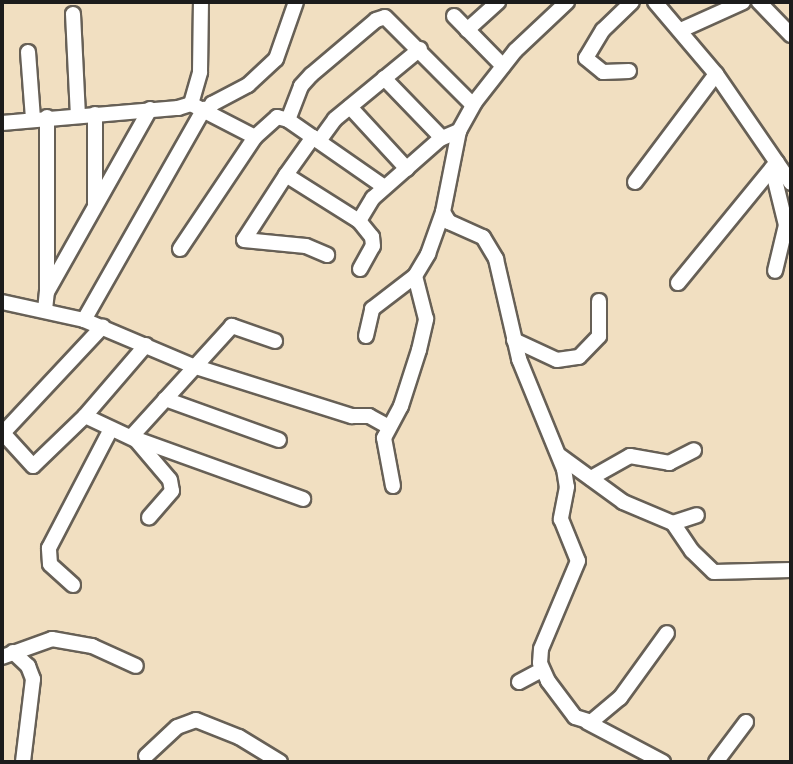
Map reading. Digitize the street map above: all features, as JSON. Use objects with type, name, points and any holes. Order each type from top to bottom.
[{"type":"street","points":[[84,320],[201,108],[201,2]]},
{"type":"street","points":[[2,123],[150,109],[201,108],[212,104],[248,85],[276,59],[296,2]]},
{"type":"street","points":[[467,30],[498,2]]},
{"type":"street","points":[[366,336],[372,309],[415,276],[428,254],[443,212],[458,131],[473,105],[503,66],[567,2]]},
{"type":"street","points":[[629,71],[603,72],[586,58],[603,30],[632,2]]},
{"type":"street","points":[[655,2],[716,74],[774,165],[791,183]]},
{"type":"street","points":[[681,30],[743,2]]},
{"type":"street","points":[[759,2],[791,35]]},
{"type":"street","points":[[72,14],[78,116]]},
{"type":"street","points":[[454,16],[503,66]]},
{"type":"street","points":[[288,120],[301,86],[376,20],[386,17],[396,24],[473,105]]},
{"type":"street","points":[[327,256],[306,246],[243,240],[286,175],[316,139],[349,107],[420,49]]},
{"type":"street","points":[[28,52],[40,118],[47,292],[45,310]]},
{"type":"street","points":[[635,182],[716,74]]},
{"type":"street","points":[[384,78],[442,138]]},
{"type":"street","points":[[349,107],[407,169]]},
{"type":"street","points":[[201,108],[255,137]]},
{"type":"street","points":[[47,292],[150,109]]},
{"type":"street","points":[[94,207],[95,114]]},
{"type":"street","points":[[180,249],[255,137],[271,119],[288,120],[383,186]]},
{"type":"street","points":[[359,221],[383,186],[442,138],[458,131]]},
{"type":"street","points":[[774,165],[786,225],[775,271]]},
{"type":"street","points":[[678,283],[774,165]]},
{"type":"street","points":[[286,175],[359,221],[372,237],[373,246],[360,269]]},
{"type":"street","points":[[443,212],[449,222],[483,237],[491,249],[514,340],[560,456],[567,482],[561,519],[578,561],[544,639],[542,670],[567,708],[587,722],[663,762]]},
{"type":"street","points":[[393,486],[386,456],[387,426],[401,406],[425,328],[415,276]]},
{"type":"street","points":[[2,292],[2,302],[45,310],[103,326],[193,366],[352,416],[369,416],[387,426]]},
{"type":"street","points":[[514,340],[557,360],[579,357],[599,336],[599,301]]},
{"type":"street","points":[[103,326],[3,433],[33,466],[85,416],[146,345]]},
{"type":"street","points":[[131,437],[193,366],[232,327],[275,341]]},
{"type":"street","points":[[165,399],[279,440]]},
{"type":"street","points":[[85,416],[131,437],[303,499]]},
{"type":"street","points":[[73,585],[50,564],[51,541],[111,429]]},
{"type":"street","points":[[131,437],[173,487],[149,517]]},
{"type":"street","points":[[591,478],[630,456],[668,463],[694,450]]},
{"type":"street","points":[[560,456],[636,509],[673,523],[692,551],[714,572],[791,570]]},
{"type":"street","points":[[673,523],[697,515]]},
{"type":"street","points":[[587,722],[608,711],[667,633]]},
{"type":"street","points":[[7,654],[52,639],[92,646],[136,666]]},
{"type":"street","points":[[7,654],[28,666],[33,679],[23,762]]},
{"type":"street","points":[[519,682],[542,670]]},
{"type":"street","points":[[146,756],[177,727],[196,720],[239,737],[281,762]]},
{"type":"street","points":[[716,762],[746,722]]}]
